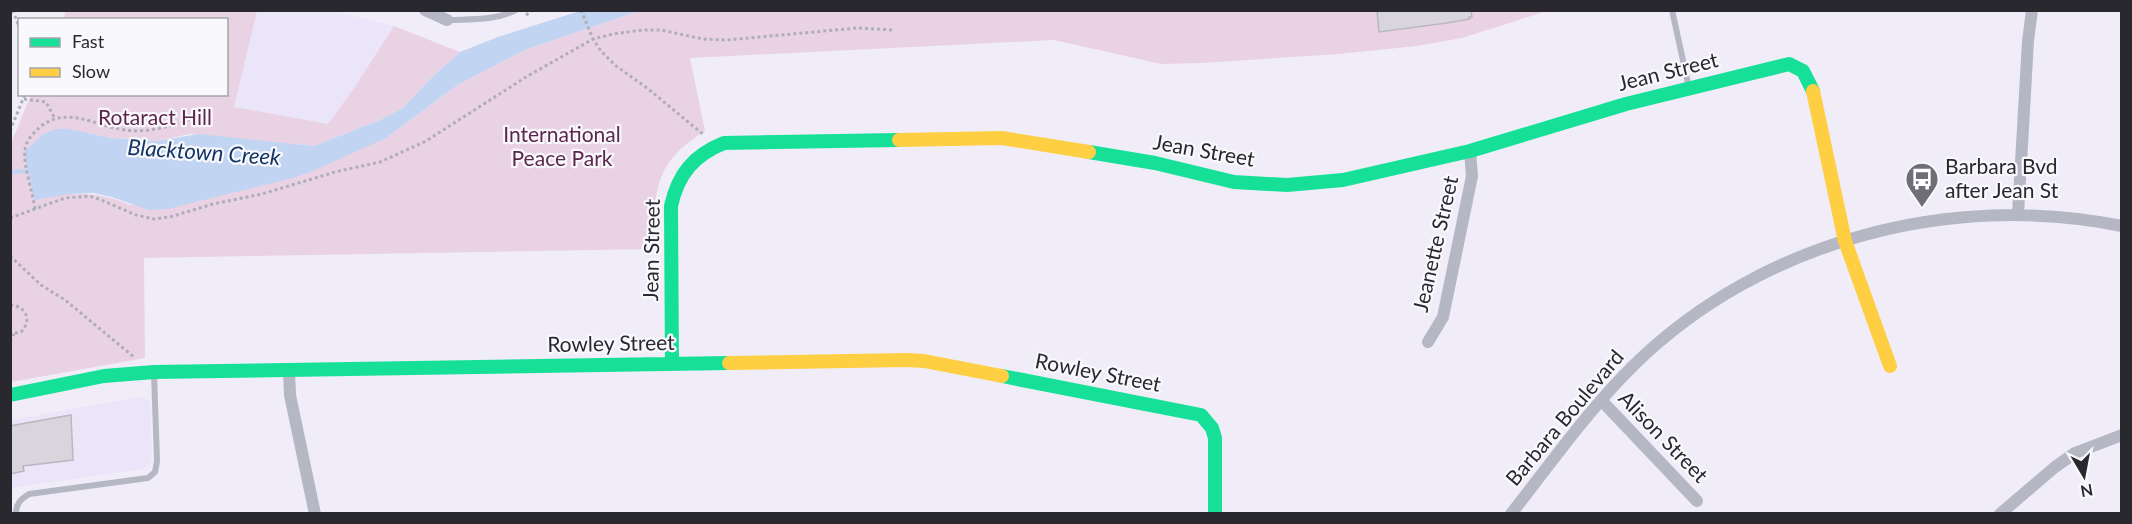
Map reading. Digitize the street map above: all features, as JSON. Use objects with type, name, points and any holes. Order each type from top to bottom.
[{"type":"street","points":[[425,10],[447,20]]},
{"type":"street","points":[[2018,214],[2028,41],[2032,10]]},
{"type":"street","name":"Jean Street","points":[[672,364],[670,219],[672,196],[684,170],[694,159],[712,147],[733,142],[1002,138],[1155,163],[1234,182],[1287,185],[1343,180],[1470,151],[1626,104],[1789,64],[1803,71],[1813,90],[1845,241],[1890,366]]},
{"type":"street","name":"Jeanette Street","points":[[1428,342],[1443,317],[1472,176],[1470,151]]},
{"type":"street","name":"Barbara Boulevard","points":[[1511,513],[1601,400],[1636,363],[1716,299],[1773,269],[1845,241],[1920,222],[2018,214],[2074,218],[2121,226]]},
{"type":"street","name":"Rowley Street","points":[[10,395],[104,376],[154,372],[924,361],[1201,415],[1212,428],[1215,438],[1215,513]]},
{"type":"street","points":[[289,370],[290,395],[315,513]]},
{"type":"street","name":"Alison Street","points":[[1601,400],[1697,501]]},
{"type":"street","points":[[2000,513],[2075,453],[2121,435]]},
{"type":"lane","points":[[447,20],[486,19],[507,15],[516,10]]},
{"type":"lane","points":[[1672,10],[1689,88]]},
{"type":"lane","points":[[16,513],[21,499],[29,494],[148,478],[155,472],[157,461],[154,372]]},
{"type":"path","points":[[581,10],[593,39],[601,51],[616,66],[704,134],[712,147]]},
{"type":"path","points":[[10,218],[65,198],[89,196],[99,198],[136,215],[154,219],[170,217],[380,162],[426,141],[525,77],[593,39],[643,30],[661,30],[694,37],[727,40],[857,28],[894,30]]},
{"type":"path","points":[[10,131],[25,96]]},
{"type":"path","points":[[24,99],[46,102],[54,118]]},
{"type":"path","points":[[35,209],[24,152],[26,144],[45,122],[54,118],[74,116],[126,130],[144,131],[160,129],[193,118]]},
{"type":"path","points":[[10,256],[41,285],[64,300],[135,358],[137,373]]},
{"type":"path","points":[[10,305],[21,307],[28,319],[24,328],[12,334],[10,341]]},
{"type":"shaded area","points":[[257,11],[333,11],[394,26],[328,124],[234,107]]},
{"type":"shaded area","points":[[138,397],[150,400],[152,456],[150,465],[142,469],[11,488],[11,420]]},
{"type":"green space","name":"International Peace Park","points":[[66,11],[257,11],[234,107],[328,124],[394,26],[460,52],[403,108],[380,120],[314,146],[190,134],[156,141],[112,138],[68,129],[70,194],[101,196],[130,205],[386,138],[459,84],[527,49],[639,11],[1547,11],[1462,38],[1417,46],[1339,54],[1202,63],[1161,64],[1054,40],[690,58],[705,131],[675,155],[660,181],[656,195],[654,249],[144,258],[145,358],[11,382],[11,143],[31,96],[228,96],[228,18],[63,18]]},
{"type":"water","points":[[580,11],[639,11],[527,49],[459,84],[386,138],[293,178],[167,209],[149,210],[93,193],[34,200],[24,152],[43,134],[56,129],[69,129],[112,138],[156,141],[199,134],[314,146],[380,120],[403,108],[460,52],[498,37]]},
{"type":"building","points":[[1377,10],[1471,10],[1472,17],[1447,23],[1379,32]]},
{"type":"building","points":[[71,415],[73,460],[23,466],[24,471],[10,474],[10,426]]},
{"type":"waterway","name":"Blacktown Creek","points":[[10,172],[28,171],[32,168]]},
{"type":"traffic: fast","points":[[1089,152],[1155,163],[1234,182],[1287,185],[1343,180],[1470,151],[1626,104],[1789,64],[1803,71],[1813,91]]},
{"type":"traffic: fast","points":[[672,364],[671,206],[678,184],[696,160],[704,153],[724,143],[899,140]]},
{"type":"traffic: fast","points":[[10,395],[104,376],[154,372],[729,363]]},
{"type":"traffic: fast","points":[[1002,376],[1201,415],[1212,428],[1215,438],[1215,514]]},
{"type":"traffic: slow","points":[[1813,91],[1845,241],[1890,366]]},
{"type":"traffic: slow","points":[[899,140],[1002,138],[1089,152]]},
{"type":"traffic: slow","points":[[729,363],[906,360],[924,361],[1002,376]]},
{"type":"place","name":"Barbara Bvd after Jean St","points":[[1922,208]]},
{"type":"park label","name":"Rotaract Hill","points":[[155,118]]}]
